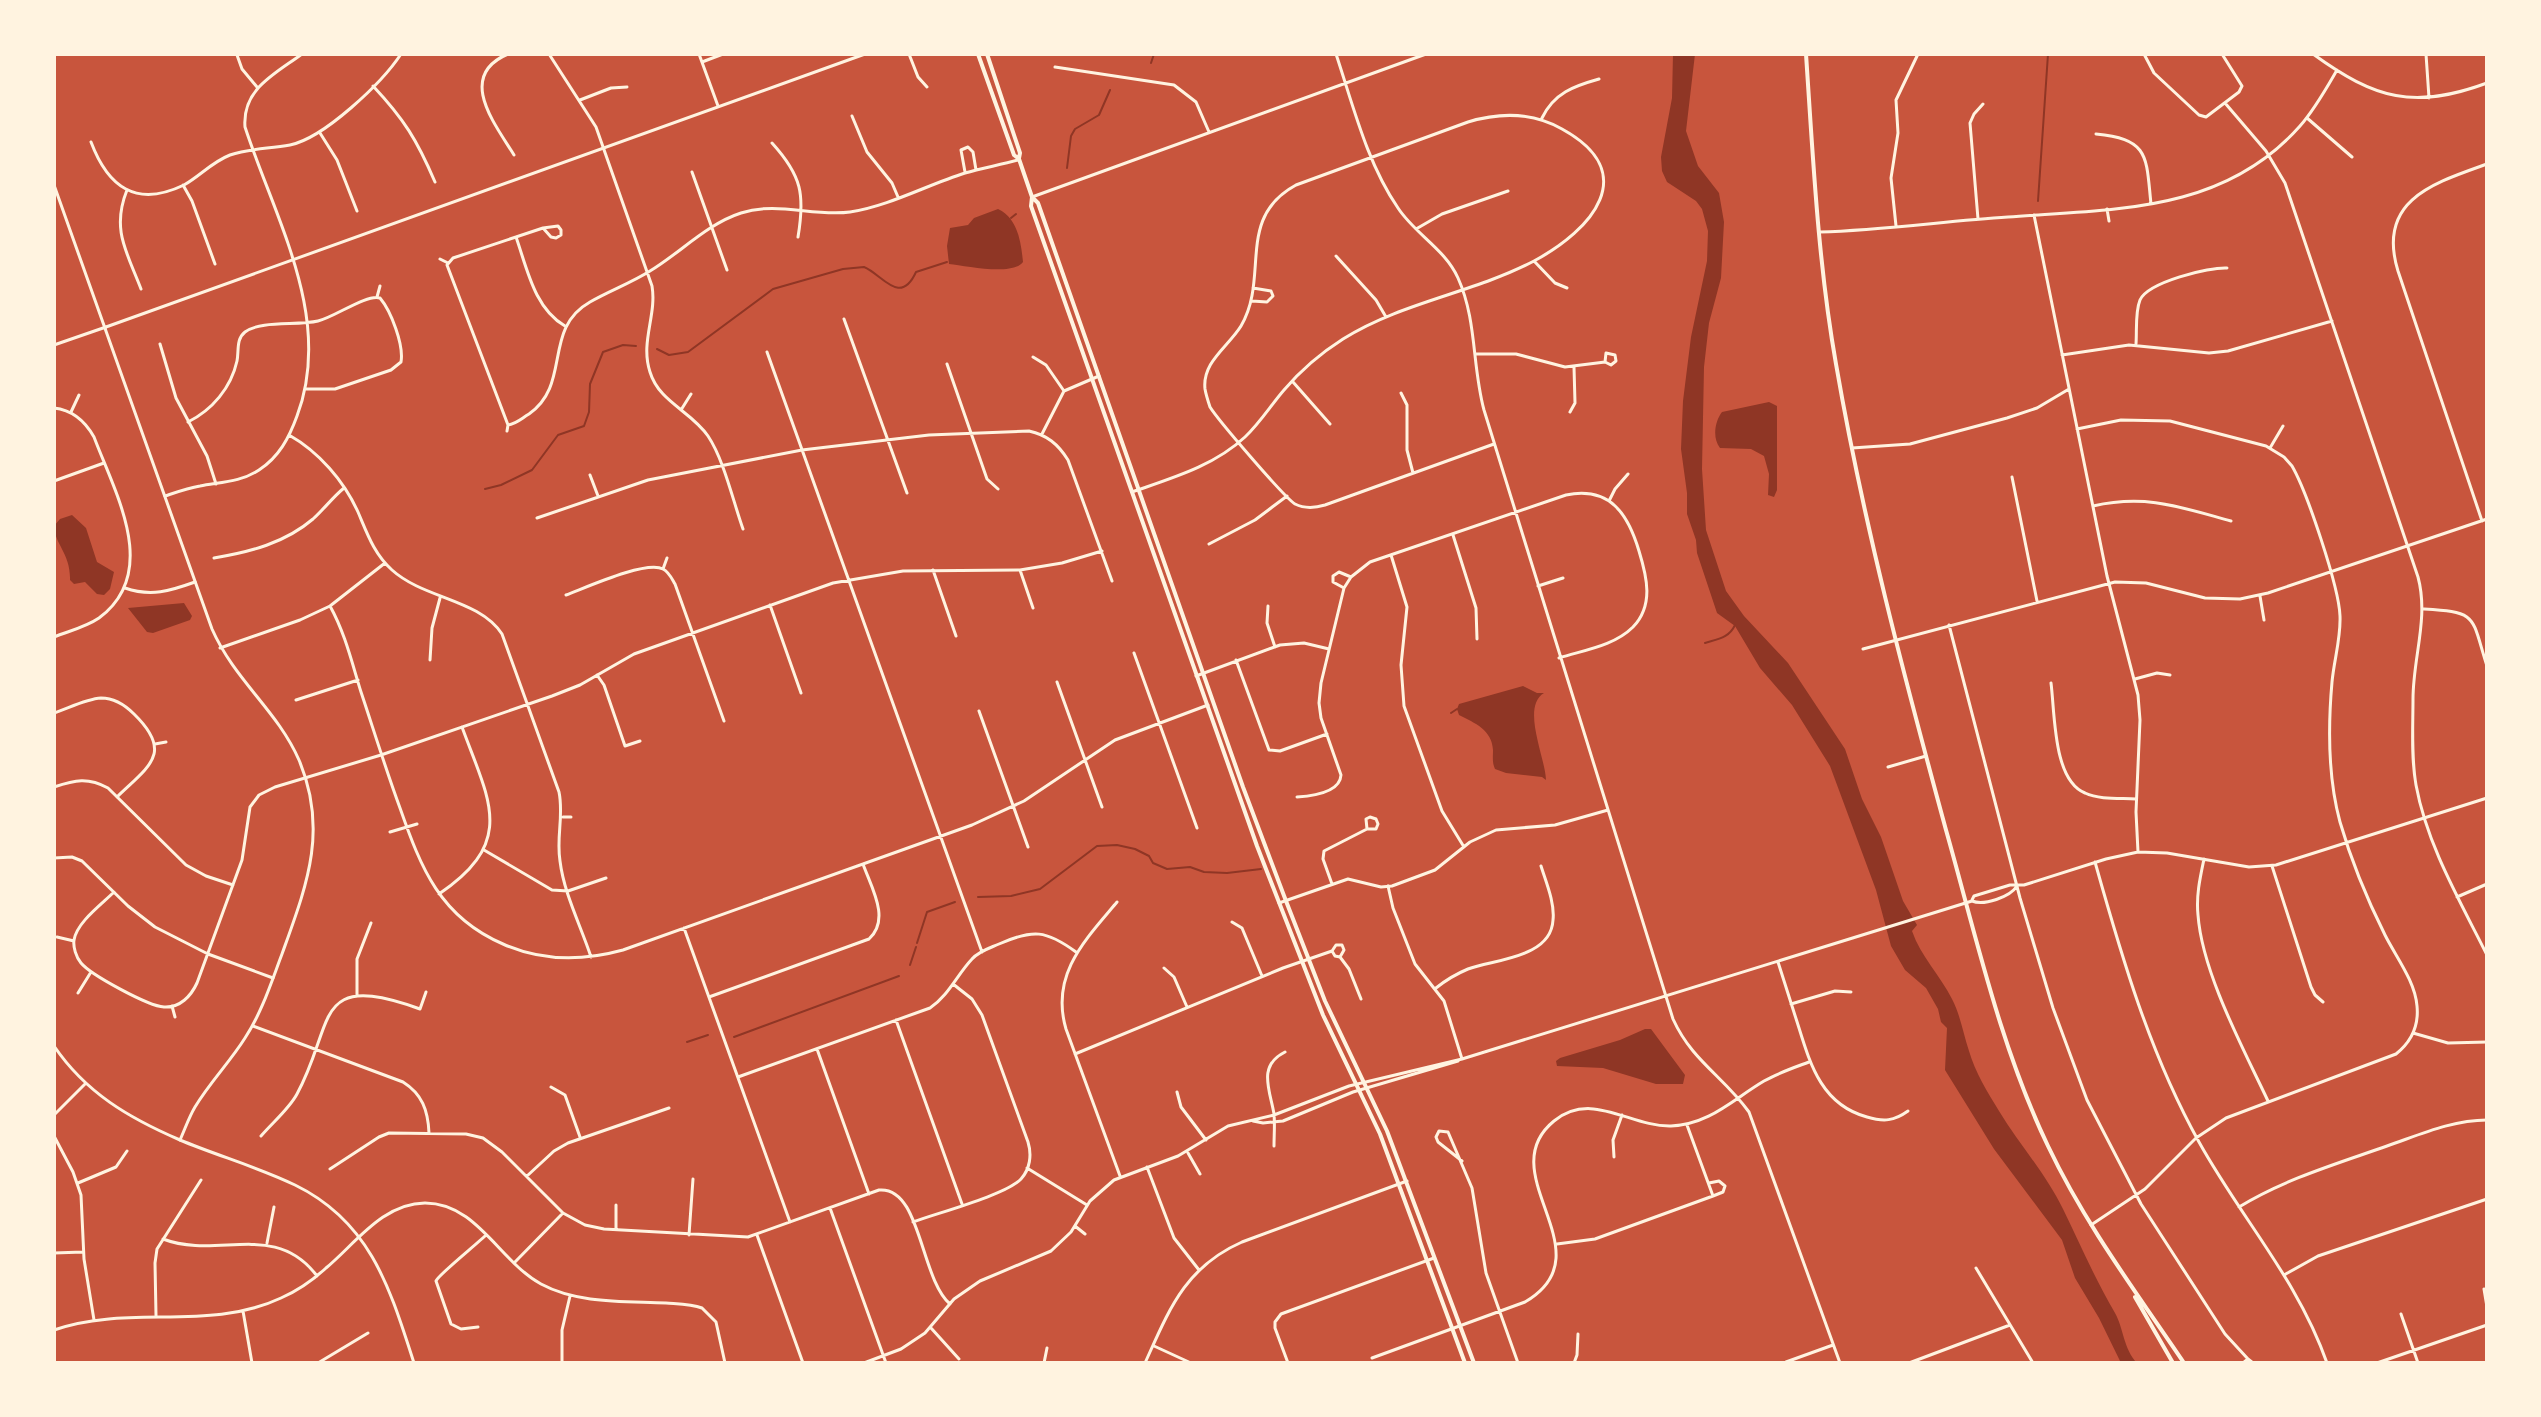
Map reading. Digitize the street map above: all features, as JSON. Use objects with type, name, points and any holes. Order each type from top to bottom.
[{"type":"main road","points":[[978,54],[1014,155],[1019,159]]},
{"type":"main road","points":[[987,54],[1020,153],[1019,159],[1032,197],[1031,206],[1279,903],[1323,1015],[1360,1090],[1474,1363]]},
{"type":"main road","points":[[1806,54],[1820,232],[1835,362],[1852,448],[1896,640],[1997,1014],[2018,1076],[2049,1147],[2091,1225],[2184,1363]]},
{"type":"main road","points":[[1032,197],[1038,203],[1286,901],[1325,1001],[1368,1088],[1407,1181],[1465,1363]]},
{"type":"main road","points":[[2127,1281],[2173,1363]]},
{"type":"street","points":[[165,496],[193,487],[241,479],[262,469],[289,435],[305,389],[309,359],[304,297],[252,149],[244,116],[257,87],[302,54]]},
{"type":"street","points":[[91,142],[105,172],[127,190],[157,195],[183,185],[221,158],[252,149],[290,145],[320,133],[373,86],[401,54]]},
{"type":"street","points":[[508,54],[490,67],[481,91],[491,118],[514,155]]},
{"type":"street","points":[[549,54],[596,127],[648,273],[654,303],[647,337],[649,371],[659,390],[694,419],[709,438],[743,529]]},
{"type":"street","points":[[699,54],[718,106]]},
{"type":"street","points":[[702,62],[723,54]]},
{"type":"street","points":[[54,345],[865,54]]},
{"type":"street","points":[[909,54],[918,77],[927,87]]},
{"type":"street","points":[[1336,54],[1372,157],[1388,192],[1415,229],[1446,258],[1462,289],[1470,318],[1479,393],[1664,996],[1688,1048],[1739,1098],[1756,1128],[1840,1363]]},
{"type":"street","points":[[1032,197],[1426,54]]},
{"type":"street","points":[[1896,226],[1891,178],[1898,138],[1896,100],[1918,54]]},
{"type":"street","points":[[2144,54],[2154,73],[2201,116],[2208,117],[2242,86],[2222,54]]},
{"type":"street","points":[[2313,54],[2337,70],[2387,94],[2406,98],[2452,95],[2487,83]]},
{"type":"street","points":[[2426,54],[2429,98]]},
{"type":"street","points":[[237,55],[242,69],[257,87]]},
{"type":"street","points":[[1055,67],[1174,85],[1196,102],[1209,132]]},
{"type":"street","points":[[1820,232],[2107,209],[2183,198],[2215,187],[2268,156],[2307,118],[2337,70]]},
{"type":"street","points":[[1542,120],[1550,104],[1564,92],[1599,79]]},
{"type":"street","points":[[373,86],[401,116],[420,145],[435,182]]},
{"type":"street","points":[[580,100],[611,88],[627,87]]},
{"type":"street","points":[[2225,103],[2268,156],[2285,183],[2421,587],[2424,609],[2414,672],[2415,782],[2425,818],[2457,897],[2487,955]]},
{"type":"street","points":[[1978,219],[1970,123],[1983,104]]},
{"type":"street","points":[[1132,492],[1205,465],[1239,442],[1292,381],[1337,343],[1386,317],[1534,261],[1570,236],[1601,199],[1605,177],[1597,158],[1568,133],[1542,120],[1517,115],[1482,118],[1296,185],[1276,198],[1267,209],[1259,228],[1252,301],[1240,327],[1210,364],[1205,382],[1211,408],[1239,442],[1287,496],[1298,505],[1319,507],[1494,444]]},
{"type":"street","points":[[852,116],[867,152],[892,183],[898,197]]},
{"type":"street","points":[[2307,118],[2352,157]]},
{"type":"street","points":[[320,133],[337,160],[357,211]]},
{"type":"street","points":[[2096,134],[2121,137],[2133,142],[2140,150],[2146,163],[2151,204]]},
{"type":"street","points":[[772,143],[793,168],[800,188],[802,210],[798,237]]},
{"type":"street","points":[[965,173],[961,154],[964,148],[971,148],[976,170]]},
{"type":"street","points":[[508,425],[538,407],[549,393],[565,326],[582,307],[648,273],[712,227],[750,210],[774,207],[825,213],[852,212],[965,173],[1019,159]]},
{"type":"street","points":[[1863,649],[2037,601],[2123,581],[2146,583],[2215,599],[2260,595],[2484,520],[2398,271],[2394,244],[2400,214],[2417,194],[2435,183],[2487,164]]},
{"type":"street","points":[[692,172],[727,270]]},
{"type":"street","points":[[54,185],[220,648],[239,678],[286,734],[305,778],[314,824],[312,860],[303,895],[253,1026],[194,1109],[180,1140]]},
{"type":"street","points":[[183,185],[215,264]]},
{"type":"street","points":[[127,190],[119,211],[119,228],[141,289]]},
{"type":"street","points":[[1415,229],[1442,214],[1508,191]]},
{"type":"street","points":[[2107,209],[2109,221]]},
{"type":"street","points":[[2034,215],[2109,583],[2135,679],[2140,720],[2136,799],[2138,852]]},
{"type":"street","points":[[507,431],[508,425],[447,269],[448,263],[453,258],[543,228]]},
{"type":"street","points":[[516,237],[538,298],[549,314],[565,326]]},
{"type":"street","points":[[1336,256],[1376,300],[1386,317]]},
{"type":"street","points":[[440,259],[448,263]]},
{"type":"street","points":[[1534,261],[1555,283],[1567,288]]},
{"type":"street","points":[[2136,345],[2139,303],[2146,292],[2207,268],[2227,268]]},
{"type":"street","points":[[377,297],[380,286]]},
{"type":"street","points":[[1252,301],[1267,302],[1273,296],[1271,291],[1253,288]]},
{"type":"street","points":[[188,422],[210,407],[229,383],[238,358],[239,338],[243,333],[260,326],[308,323],[331,317],[369,297],[377,297],[387,308],[404,363],[335,389],[305,389]]},
{"type":"street","points":[[844,319],[907,493]]},
{"type":"street","points":[[2062,355],[2109,346],[2136,345],[2209,353],[2228,351],[2332,321]]},
{"type":"street","points":[[160,344],[170,382],[207,456],[216,484]]},
{"type":"street","points":[[767,352],[982,952]]},
{"type":"street","points":[[1475,354],[1516,354],[1556,366],[1574,367],[1605,362]]},
{"type":"street","points":[[1033,357],[1046,365],[1064,391]]},
{"type":"street","points":[[947,364],[989,482],[998,489]]},
{"type":"street","points":[[1570,412],[1575,403],[1574,367]]},
{"type":"street","points":[[1042,434],[1064,391],[1099,376]]},
{"type":"street","points":[[1292,381],[1330,424]]},
{"type":"street","points":[[1852,448],[1910,444],[2007,418],[2037,408],[2069,389]]},
{"type":"street","points":[[1401,393],[1407,409],[1407,450],[1413,473]]},
{"type":"street","points":[[681,410],[691,394]]},
{"type":"street","points":[[71,412],[79,395]]},
{"type":"street","points":[[54,408],[71,412],[89,429],[130,540],[131,568],[125,588],[112,607],[99,618],[54,637]]},
{"type":"street","points":[[2077,429],[2121,420],[2160,420],[2270,448],[2288,461],[2296,472],[2330,572],[2340,618],[2332,687],[2332,766],[2338,814],[2377,918],[2415,994],[2417,1014],[2413,1033],[2401,1050],[2383,1061],[2226,1118],[2196,1138],[2136,1196],[2091,1225]]},
{"type":"street","points":[[2270,448],[2283,426]]},
{"type":"street","points":[[537,518],[648,480],[802,450],[887,439],[1021,430],[1042,434],[1060,448],[1068,460],[1112,581]]},
{"type":"street","points":[[289,435],[313,453],[344,488],[385,563],[411,584],[478,612],[498,628],[507,643],[559,792],[563,817],[559,859],[591,957]]},
{"type":"street","points":[[54,481],[104,463]]},
{"type":"street","points":[[1609,501],[1628,474]]},
{"type":"street","points":[[590,475],[598,496]]},
{"type":"street","points":[[2012,477],[2037,601]]},
{"type":"street","points":[[214,558],[264,547],[284,538],[305,525],[344,488]]},
{"type":"street","points":[[1297,797],[1316,795],[1341,782],[1319,703],[1344,588],[1351,577],[1370,562],[1576,494],[1597,496],[1609,501],[1623,514],[1634,534],[1647,581],[1645,607],[1637,622],[1619,638],[1559,658]]},
{"type":"street","points":[[1209,544],[1247,524],[1287,496]]},
{"type":"street","points":[[2093,506],[2125,500],[2152,501],[2231,521]]},
{"type":"street","points":[[1453,533],[1476,608],[1477,639]]},
{"type":"street","points":[[114,892],[80,927],[74,941],[78,958],[91,972],[152,1004],[172,1006],[183,1002],[193,991],[244,851],[252,802],[265,791],[528,704],[580,685],[623,658],[848,580],[880,573],[1020,570],[1062,563],[1102,551]]},
{"type":"street","points":[[1390,554],[1407,607],[1401,665],[1404,706],[1442,811],[1464,847]]},
{"type":"street","points":[[663,569],[667,558]]},
{"type":"street","points":[[220,648],[330,606],[385,563]]},
{"type":"street","points":[[566,595],[640,569],[663,569],[675,584],[724,721]]},
{"type":"street","points":[[933,570],[956,636]]},
{"type":"street","points":[[1020,570],[1033,608]]},
{"type":"street","points":[[1344,588],[1333,582],[1333,576],[1339,572],[1351,577]]},
{"type":"street","points":[[1538,586],[1563,578]]},
{"type":"street","points":[[125,588],[145,594],[159,593],[195,582]]},
{"type":"street","points":[[2260,595],[2264,620]]},
{"type":"street","points":[[430,660],[432,628],[440,598]]},
{"type":"street","points":[[770,605],[801,693]]},
{"type":"street","points":[[330,606],[342,630],[406,827],[419,861],[439,894],[467,923],[508,946],[545,956],[591,957],[623,950],[940,836],[1014,807],[1115,740],[1214,703]]},
{"type":"street","points":[[1268,606],[1267,623],[1275,647]]},
{"type":"street","points":[[2424,609],[2457,611],[2466,615],[2474,627],[2487,666]]},
{"type":"street","points":[[1949,625],[2017,886],[2072,1063],[2103,1134],[2136,1196],[2225,1334],[2253,1363]]},
{"type":"street","points":[[1196,676],[1275,647],[1297,643],[1329,649]]},
{"type":"street","points":[[1134,653],[1197,828]]},
{"type":"street","points":[[1236,660],[1269,750],[1280,751],[1327,734]]},
{"type":"street","points":[[2135,679],[2157,673],[2170,675]]},
{"type":"street","points":[[597,675],[604,685],[625,746],[640,741]]},
{"type":"street","points":[[296,700],[358,680]]},
{"type":"street","points":[[1057,682],[1102,807]]},
{"type":"street","points":[[2051,683],[2061,763],[2068,778],[2078,790],[2090,795],[2136,799]]},
{"type":"street","points":[[54,713],[95,699],[114,700],[129,708],[149,728],[155,744],[150,763],[117,797]]},
{"type":"street","points":[[979,711],[1028,847]]},
{"type":"street","points":[[439,894],[472,869],[484,850],[490,826],[490,807],[462,727]]},
{"type":"street","points":[[155,744],[166,742]]},
{"type":"street","points":[[1888,767],[1926,756]]},
{"type":"street","points":[[54,787],[89,779],[108,788],[186,865],[233,885]]},
{"type":"street","points":[[1969,902],[1974,896],[2010,885],[2017,886],[2138,852],[2158,852],[2249,867],[2272,866],[2487,798]]},
{"type":"street","points":[[1279,903],[1355,879],[1388,886],[1435,870],[1464,847],[1496,830],[1555,825],[1608,810]]},
{"type":"street","points":[[563,817],[571,817]]},
{"type":"street","points":[[390,832],[417,824]]},
{"type":"street","points":[[1332,884],[1323,859],[1324,851],[1367,829]]},
{"type":"street","points":[[484,850],[546,887],[568,891],[606,878]]},
{"type":"street","points":[[54,858],[72,857],[82,861],[144,920],[208,954],[273,978]]},
{"type":"street","points":[[2204,859],[2197,902],[2203,942],[2231,1019],[2268,1101]]},
{"type":"street","points":[[2095,862],[2146,1026],[2196,1138],[2313,1323],[2327,1363]]},
{"type":"street","points":[[709,997],[869,939],[878,928],[880,912],[863,864]]},
{"type":"street","points":[[1436,988],[1456,974],[1536,948],[1545,940],[1554,918],[1541,866]]},
{"type":"street","points":[[2272,866],[2311,987],[2323,1002]]},
{"type":"street","points":[[2457,897],[2487,884]]},
{"type":"street","points":[[1388,886],[1393,908],[1415,964],[1444,1001],[1462,1059]]},
{"type":"street","points":[[864,1363],[911,1343],[931,1328],[950,1304],[980,1281],[1051,1251],[1075,1226],[1087,1205],[1120,1176],[1187,1151],[1228,1126],[1274,1115],[1357,1084],[1462,1059],[1969,902],[1977,904],[2012,893],[2017,886]]},
{"type":"street","points":[[1117,902],[1076,952],[1065,977],[1062,996],[1064,1023],[1120,1176]]},
{"type":"street","points":[[1232,922],[1242,928],[1262,976]]},
{"type":"street","points":[[357,995],[357,959],[371,923]]},
{"type":"street","points":[[684,928],[790,1222]]},
{"type":"street","points":[[738,1077],[936,1004],[970,960],[1014,937],[1033,933],[1051,936],[1076,952]]},
{"type":"street","points":[[57,937],[74,941]]},
{"type":"street","points":[[1075,1054],[1262,976],[1332,951],[1336,945],[1342,945],[1344,952],[1340,957]]},
{"type":"street","points":[[1332,951],[1349,969],[1361,999]]},
{"type":"street","points":[[1778,961],[1809,1062],[1826,1091],[1856,1113],[1890,1120],[1908,1111]]},
{"type":"street","points":[[1164,968],[1174,977],[1187,1007]]},
{"type":"street","points":[[78,993],[91,972]]},
{"type":"street","points":[[913,1222],[1010,1187],[1027,1168],[1030,1148],[982,1015],[972,999],[953,984]]},
{"type":"street","points":[[1791,1004],[1835,991],[1851,992]]},
{"type":"street","points":[[261,1136],[295,1098],[332,1010],[357,995],[380,996],[420,1009],[426,992]]},
{"type":"street","points":[[172,1006],[175,1017]]},
{"type":"street","points":[[896,1020],[962,1204]]},
{"type":"street","points":[[253,1026],[408,1085],[425,1107],[429,1133]]},
{"type":"street","points":[[2413,1033],[2448,1043],[2487,1042]]},
{"type":"street","points":[[54,1046],[85,1084],[122,1112],[180,1140],[295,1185],[335,1211],[360,1237],[384,1275],[414,1363]]},
{"type":"street","points":[[817,1049],[869,1194]]},
{"type":"street","points":[[1274,1146],[1275,1123],[1267,1087],[1267,1070],[1273,1059],[1285,1052]]},
{"type":"street","points":[[1253,1121],[1275,1123],[1360,1090],[1462,1059]]},
{"type":"street","points":[[1372,1358],[1530,1299],[1545,1285],[1554,1268],[1557,1244],[1534,1178],[1534,1156],[1540,1139],[1552,1123],[1576,1110],[1601,1109],[1658,1125],[1687,1124],[1714,1115],[1776,1074],[1809,1062]]},
{"type":"street","points":[[54,1115],[85,1084]]},
{"type":"street","points":[[551,1087],[565,1095],[580,1138]]},
{"type":"street","points":[[1177,1092],[1181,1107],[1206,1140]]},
{"type":"street","points":[[526,1177],[554,1151],[580,1138],[669,1108]]},
{"type":"street","points":[[1614,1157],[1613,1140],[1622,1115]]},
{"type":"street","points":[[2239,1207],[2302,1175],[2452,1123],[2487,1120]]},
{"type":"street","points":[[1687,1124],[1713,1196]]},
{"type":"street","points":[[1462,1161],[1438,1142],[1436,1137],[1439,1131],[1448,1132],[1462,1161],[1476,1204],[1486,1273],[1518,1363]]},
{"type":"street","points":[[330,1169],[384,1134],[466,1134],[483,1138],[498,1148],[563,1213],[590,1227],[742,1238],[884,1189],[896,1192],[904,1199],[936,1286],[950,1304]]},
{"type":"street","points":[[54,1136],[78,1183],[82,1201],[83,1252],[94,1320]]},
{"type":"street","points":[[78,1183],[116,1167],[127,1151]]},
{"type":"street","points":[[1187,1151],[1200,1174]]},
{"type":"street","points":[[1147,1167],[1174,1238],[1199,1270]]},
{"type":"street","points":[[1027,1168],[1087,1205]]},
{"type":"street","points":[[689,1235],[693,1179]]},
{"type":"street","points":[[156,1317],[155,1263],[163,1239],[201,1180]]},
{"type":"street","points":[[1145,1363],[1176,1297],[1216,1256],[1242,1242],[1407,1181]]},
{"type":"street","points":[[1557,1244],[1595,1239],[1723,1192],[1725,1186],[1719,1181],[1709,1183]]},
{"type":"street","points":[[2284,1275],[2318,1256],[2487,1199]]},
{"type":"street","points":[[54,1330],[94,1320],[203,1317],[243,1311],[281,1298],[317,1276],[392,1211],[423,1203],[442,1204],[454,1209],[468,1218],[539,1283],[570,1296],[702,1308],[716,1322],[725,1363]]},
{"type":"street","points":[[616,1205],[616,1230]]},
{"type":"street","points":[[267,1244],[274,1207]]},
{"type":"street","points":[[830,1208],[886,1363]]},
{"type":"street","points":[[514,1263],[563,1213]]},
{"type":"street","points":[[1075,1226],[1085,1234]]},
{"type":"street","points":[[757,1234],[803,1363]]},
{"type":"street","points":[[478,1327],[461,1329],[451,1324],[434,1278],[486,1235]]},
{"type":"street","points":[[163,1239],[193,1246],[267,1244],[296,1254],[317,1276]]},
{"type":"street","points":[[54,1253],[83,1252]]},
{"type":"street","points":[[1288,1363],[1274,1325],[1281,1314],[1431,1259]]},
{"type":"street","points":[[1976,1268],[2033,1363]]},
{"type":"street","points":[[2484,1289],[2487,1307]]},
{"type":"street","points":[[562,1363],[562,1330],[570,1296]]},
{"type":"street","points":[[243,1311],[252,1363]]},
{"type":"street","points":[[2401,1314],[2418,1363]]},
{"type":"street","points":[[1909,1363],[2010,1325]]},
{"type":"street","points":[[2377,1363],[2487,1325]]},
{"type":"street","points":[[931,1328],[959,1359]]},
{"type":"street","points":[[318,1363],[368,1333]]},
{"type":"street","points":[[1574,1363],[1578,1334]]},
{"type":"street","points":[[1786,1362],[1833,1345]]},
{"type":"street","points":[[1153,1346],[1191,1363]]},
{"type":"street","points":[[1044,1363],[1047,1348]]},
{"type":"street","points":[[2243,1363],[2248,1359]]},
{"type":"shaded area","points":[[1673,54],[1695,54],[1686,131],[1698,166],[1719,193],[1724,222],[1721,278],[1709,323],[1704,367],[1702,469],[1706,530],[1726,591],[1744,616],[1788,663],[1845,749],[1903,901],[1917,925],[1912,931],[1925,958],[1952,999],[1978,1074],[2056,1196],[2137,1363],[2121,1363],[2075,1278],[2062,1240],[1994,1149],[1945,1070],[1947,1028],[1941,1022],[1938,1009],[1926,988],[1905,970],[1891,946],[1876,890],[1830,766],[1792,705],[1760,668],[1735,626],[1717,613],[1687,514],[1681,449],[1683,401],[1691,337],[1707,261],[1708,231],[1702,209],[1696,201],[1667,182],[1662,171],[1661,157],[1672,98]]},
{"type":"shaded area","points":[[998,209],[1014,225],[1023,262],[1000,269],[949,264],[947,246],[950,228],[968,225],[974,218]]},
{"type":"shaded area","points":[[1769,402],[1777,406],[1777,490],[1774,497],[1768,495],[1769,474],[1764,456],[1751,449],[1720,448],[1715,435],[1722,412]]},
{"type":"shaded area","points":[[72,515],[86,528],[97,562],[114,572],[110,589],[104,595],[97,594],[85,582],[74,584],[70,580],[68,563],[54,526],[60,519]]},
{"type":"shaded area","points":[[184,603],[192,616],[190,620],[153,633],[147,632],[128,608]]},
{"type":"shaded area","points":[[1523,686],[1544,693],[1537,700],[1534,720],[1546,780],[1495,769],[1490,737],[1482,728],[1459,715],[1457,709],[1459,704]]},
{"type":"shaded area","points":[[1651,1029],[1685,1075],[1683,1084],[1656,1084],[1603,1068],[1557,1066],[1556,1061],[1560,1058]]},
{"type":"waterway","points":[[1151,63],[1154,54]]},
{"type":"waterway","points":[[2038,201],[2048,54]]},
{"type":"waterway","points":[[1067,168],[1071,136],[1075,129],[1099,115],[1110,90]]},
{"type":"waterway","points":[[1011,218],[1016,214]]},
{"type":"waterway","points":[[657,349],[669,355],[688,352],[773,289],[843,269],[864,267],[891,285],[904,287],[916,272],[947,262]]},
{"type":"waterway","points":[[485,489],[532,470],[558,435],[584,426],[589,412],[590,384],[603,352],[623,345],[636,346]]},
{"type":"waterway","points":[[1705,643],[1726,635],[1735,625]]},
{"type":"waterway","points":[[1451,713],[1457,709]]},
{"type":"waterway","points":[[978,897],[1011,896],[1040,889],[1097,846],[1117,845],[1135,849],[1167,869],[1190,867],[1204,872],[1227,873],[1261,869]]},
{"type":"waterway","points":[[917,943],[927,912],[955,902]]},
{"type":"waterway","points":[[910,965],[916,947]]},
{"type":"waterway","points":[[734,1037],[899,976]]},
{"type":"waterway","points":[[687,1042],[708,1035]]}]
